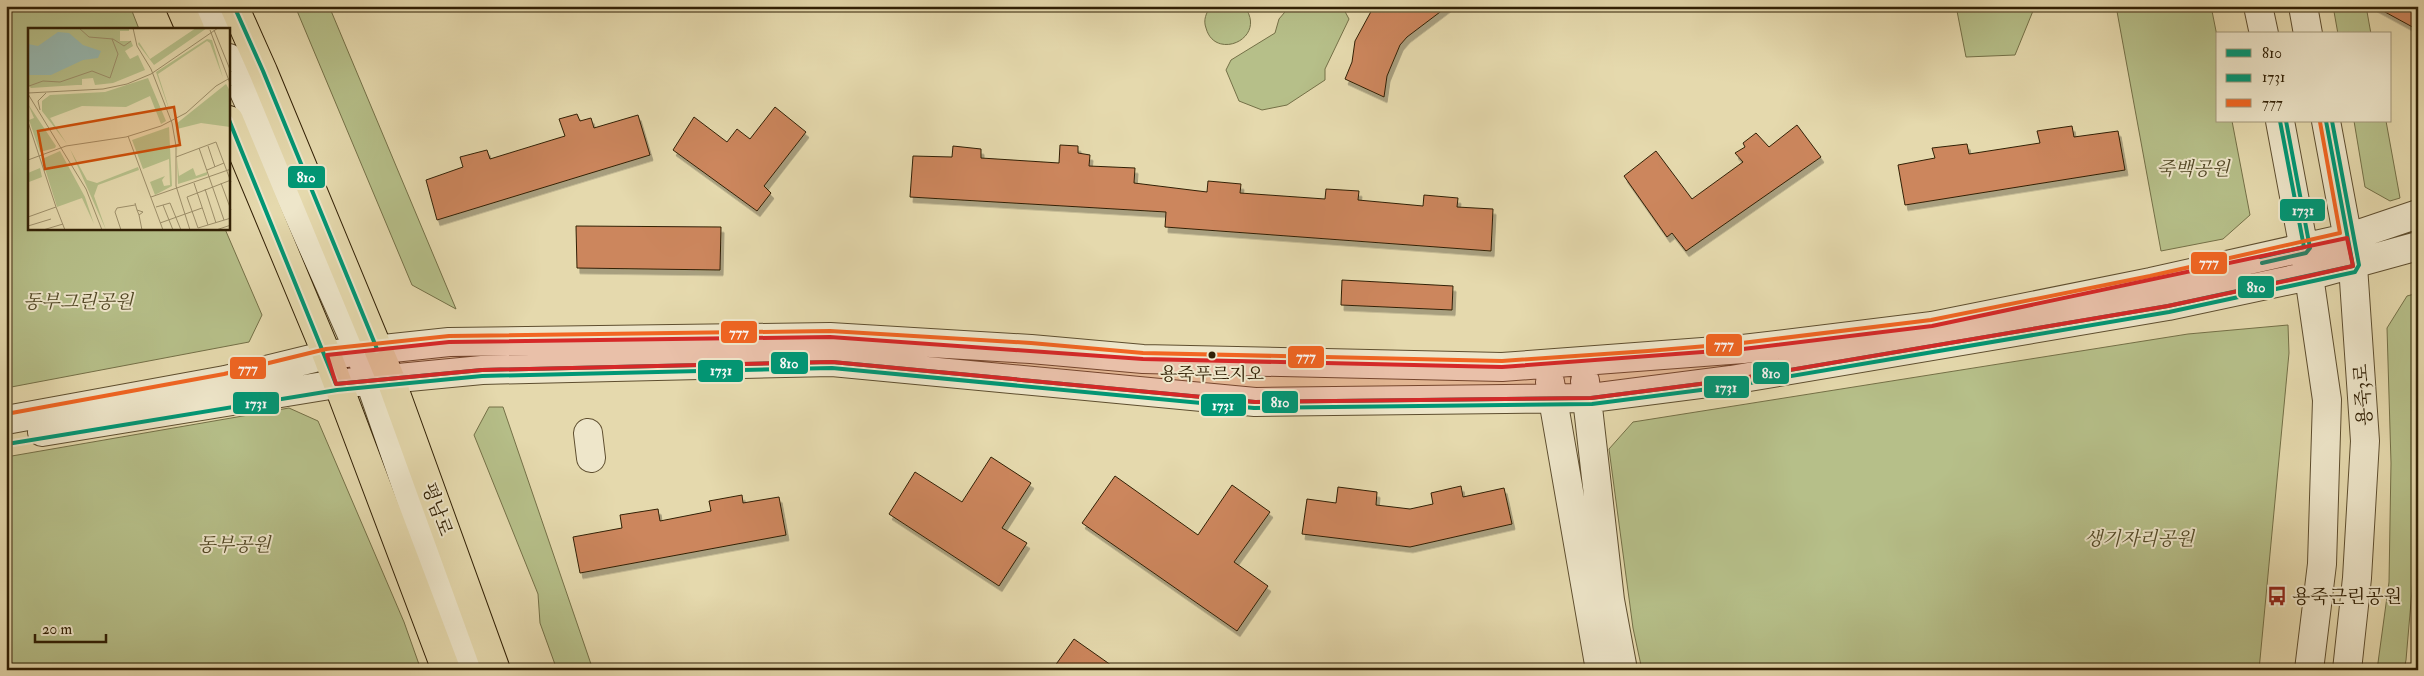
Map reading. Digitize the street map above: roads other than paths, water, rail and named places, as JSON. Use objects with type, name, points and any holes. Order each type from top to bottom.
[{"type":"main road","points":[[180,6],[190,28]]},
{"type":"main road","name":"평남로","points":[[234,6],[263,71],[351,353],[362,382],[496,670]]},
{"type":"main road","name":"평남로","points":[[230,122],[351,353],[362,382],[446,670]]},
{"type":"street","points":[[195,6],[205,28]]},
{"type":"street","points":[[206,6],[216,28]]},
{"type":"street","points":[[2258,6],[2264,32]]},
{"type":"street","points":[[2303,6],[2308,32]]},
{"type":"street","points":[[230,60],[351,353]]},
{"type":"street","points":[[230,87],[351,353]]},
{"type":"street","points":[[2280,122],[2309,276],[2327,400],[2322,564],[2310,670]]},
{"type":"street","name":"용죽3로","points":[[2326,122],[2353,266],[2365,441],[2357,578],[2347,670]]},
{"type":"street","points":[[6,420],[225,380],[351,353],[449,342],[830,337],[1031,349],[1143,359],[1502,367],[1743,349],[1932,326],[2150,282],[2347,238],[2418,214]]},
{"type":"street","points":[[6,438],[362,382],[482,370],[832,362],[1255,402],[1587,398],[1750,377],[2168,306],[2353,266],[2418,246]]},
{"type":"street","points":[[1582,361],[1610,600],[1623,670]]},
{"type":"street","points":[[1546,364],[1600,670]]},
{"type":"street","points":[[362,382],[454,670]]},
{"type":"street","points":[[362,382],[470,670]]},
{"type":"place","name":"용죽푸르지오","points":[[1212,355]]},
{"type":"place","name":"용죽근린공원","points":[[2277,596]]},
{"type":"park label","name":"죽백공원","points":[[2193,168]]},
{"type":"park label","name":"동부그린공원","points":[[78,301]]},
{"type":"park label","name":"생기자리공원","points":[[2139,538]]},
{"type":"park label","name":"동부공원","points":[[234,544]]}]
